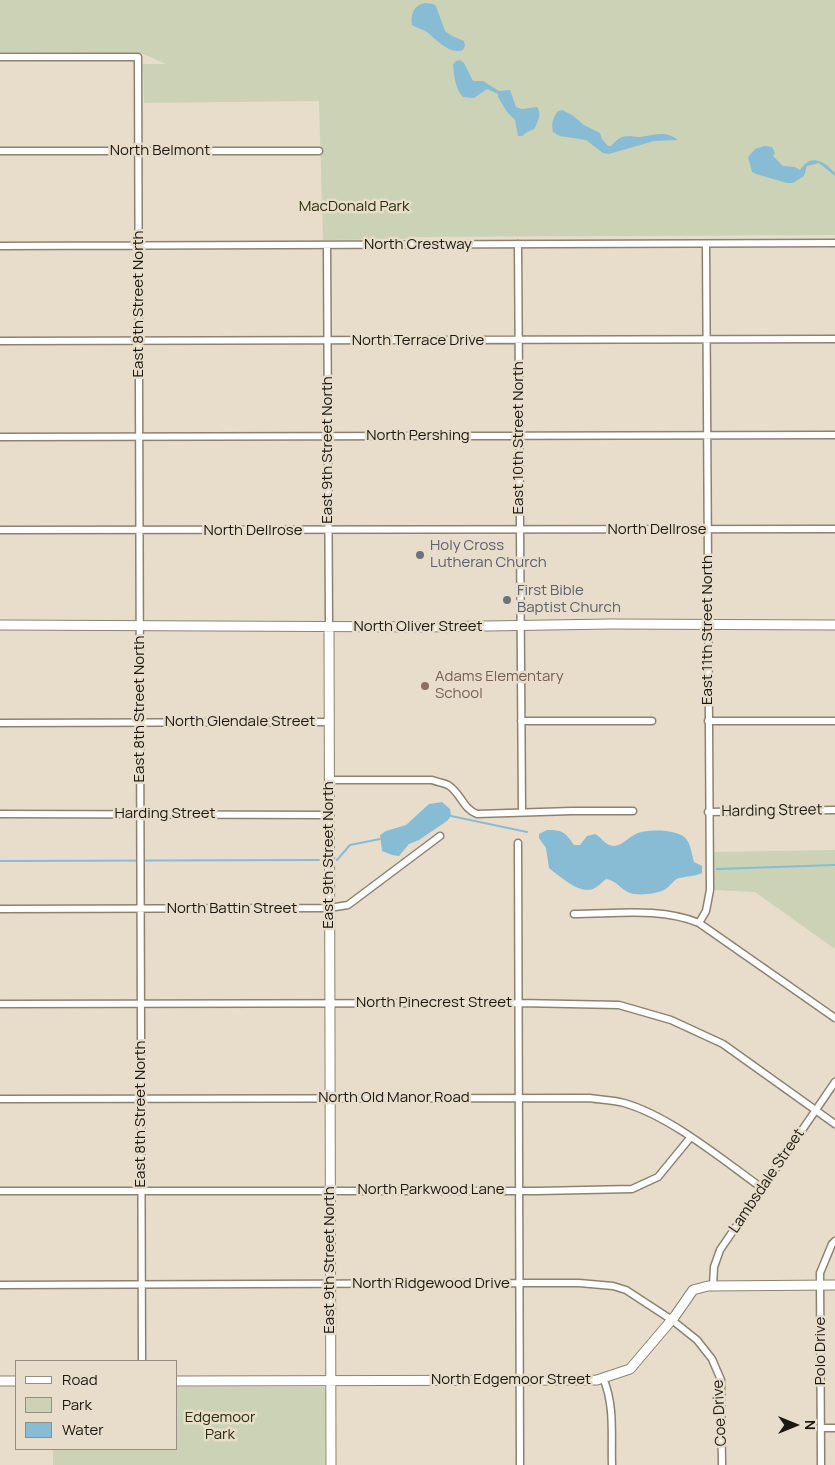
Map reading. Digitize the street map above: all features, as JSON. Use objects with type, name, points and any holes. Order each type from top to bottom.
[{"type":"street","name":"East 8th Street North","points":[[0,57],[138,58],[142,1360]]},
{"type":"street","name":"North Belmont","points":[[0,151],[319,151]]},
{"type":"street","name":"North Crestway","points":[[0,246],[835,243]]},
{"type":"street","name":"East 10th Street North","points":[[518,244],[522,812]]},
{"type":"street","name":"East 11th Street North","points":[[699,923],[709,902],[706,244]]},
{"type":"street","name":"East 9th Street North","points":[[327,246],[331,1465]]},
{"type":"street","name":"North Terrace Drive","points":[[0,342],[835,339]]},
{"type":"street","name":"North Pershing","points":[[0,437],[835,434]]},
{"type":"street","name":"North Dellrose","points":[[0,530],[835,529]]},
{"type":"street","name":"North Oliver Street","points":[[0,625],[329,627],[708,624],[835,625]]},
{"type":"street","points":[[708,721],[835,720]]},
{"type":"street","points":[[521,721],[652,721]]},
{"type":"street","name":"North Glendale Street","points":[[0,723],[329,722]]},
{"type":"street","points":[[330,780],[432,780],[448,785],[457,793],[471,812],[477,814],[633,811]]},
{"type":"street","name":"Harding Street","points":[[708,812],[835,810]]},
{"type":"street","name":"Harding Street","points":[[0,814],[330,815]]},
{"type":"street","name":"North Battin Street","points":[[0,909],[330,908],[348,905],[440,836]]},
{"type":"street","points":[[518,843],[520,1465]]},
{"type":"street","points":[[574,914],[668,914],[699,923],[835,1018]]},
{"type":"street","name":"North Pinecrest Street","points":[[0,1004],[518,1003],[619,1005],[671,1020],[723,1044],[835,1124]]},
{"type":"street","name":"Lambsdale Street","points":[[712,1286],[714,1267],[720,1250],[835,1082]]},
{"type":"street","name":"North Old Manor Road","points":[[0,1099],[590,1098],[624,1104],[657,1117],[762,1188]]},
{"type":"street","name":"North Parkwood Lane","points":[[0,1192],[632,1189],[658,1177],[690,1138]]},
{"type":"street","name":"Polo Drive","points":[[821,1465],[820,1273],[835,1241]]},
{"type":"street","name":"North Ridgewood Drive","points":[[0,1285],[579,1284],[613,1286],[626,1290],[672,1320]]},
{"type":"street","name":"North Edgemoor Street","points":[[178,1381],[597,1380],[630,1369],[672,1320],[694,1290],[712,1286],[835,1285]]},
{"type":"street","name":"Coe Drive","points":[[672,1320],[697,1340],[712,1359],[721,1380],[722,1465]]},
{"type":"street","points":[[603,1378],[609,1391],[611,1402],[612,1465]]},
{"type":"street","points":[[0,1381],[15,1381]]},
{"type":"street","points":[[821,1428],[835,1428]]},
{"type":"green space","name":"MacDonald Park","points":[[0,0],[835,0],[835,235],[412,237],[409,239],[323,240],[319,101],[144,103],[143,64],[166,64],[141,53],[0,52]]},
{"type":"green space","points":[[835,850],[835,949],[755,892],[714,890],[713,852]]},
{"type":"green space","name":"Edgemoor Park","points":[[178,1387],[325,1387],[325,1465],[53,1465],[53,1450],[178,1450]]},
{"type":"water","points":[[425,3],[436,6],[445,31],[464,41],[465,46],[463,50],[448,49],[427,32],[412,25],[414,11],[418,6]]},
{"type":"water","points":[[460,60],[464,63],[473,81],[483,81],[499,91],[510,90],[516,107],[522,109],[537,107],[539,115],[534,129],[522,136],[518,136],[515,120],[507,112],[498,94],[487,89],[474,98],[463,97],[454,77],[453,64]]},
{"type":"water","points":[[562,110],[600,133],[608,146],[611,146],[620,138],[628,136],[640,137],[664,134],[678,140],[654,141],[609,154],[603,153],[586,140],[560,136],[553,132],[554,118],[558,111]]},
{"type":"water","points":[[764,146],[772,147],[775,153],[773,156],[783,166],[795,167],[800,170],[804,165],[813,160],[822,162],[835,173],[835,176],[819,163],[807,166],[804,176],[793,183],[756,174],[752,172],[748,157],[755,149]]},
{"type":"water","points":[[442,802],[450,809],[451,816],[447,821],[419,840],[409,844],[399,856],[382,851],[380,835],[386,831],[406,825],[429,804]]},
{"type":"water","points":[[547,830],[563,833],[574,845],[580,845],[587,836],[595,834],[611,846],[621,844],[635,834],[643,832],[671,832],[683,836],[687,840],[694,862],[702,866],[702,873],[679,878],[657,893],[630,893],[613,881],[606,879],[593,889],[581,889],[575,887],[549,868],[546,848],[539,838],[539,834]]},
{"type":"waterway","points":[[451,816],[527,832]]},
{"type":"waterway","points":[[337,860],[350,845],[380,839]]},
{"type":"waterway","points":[[0,861],[319,860]]},
{"type":"waterway","points":[[717,869],[835,865]]},
{"type":"place","name":"Holy Cross Lutheran Church","points":[[420,555]]},
{"type":"place","name":"First Bible Baptist Church","points":[[507,600]]},
{"type":"place","name":"Adams Elementary School","points":[[425,686]]}]
